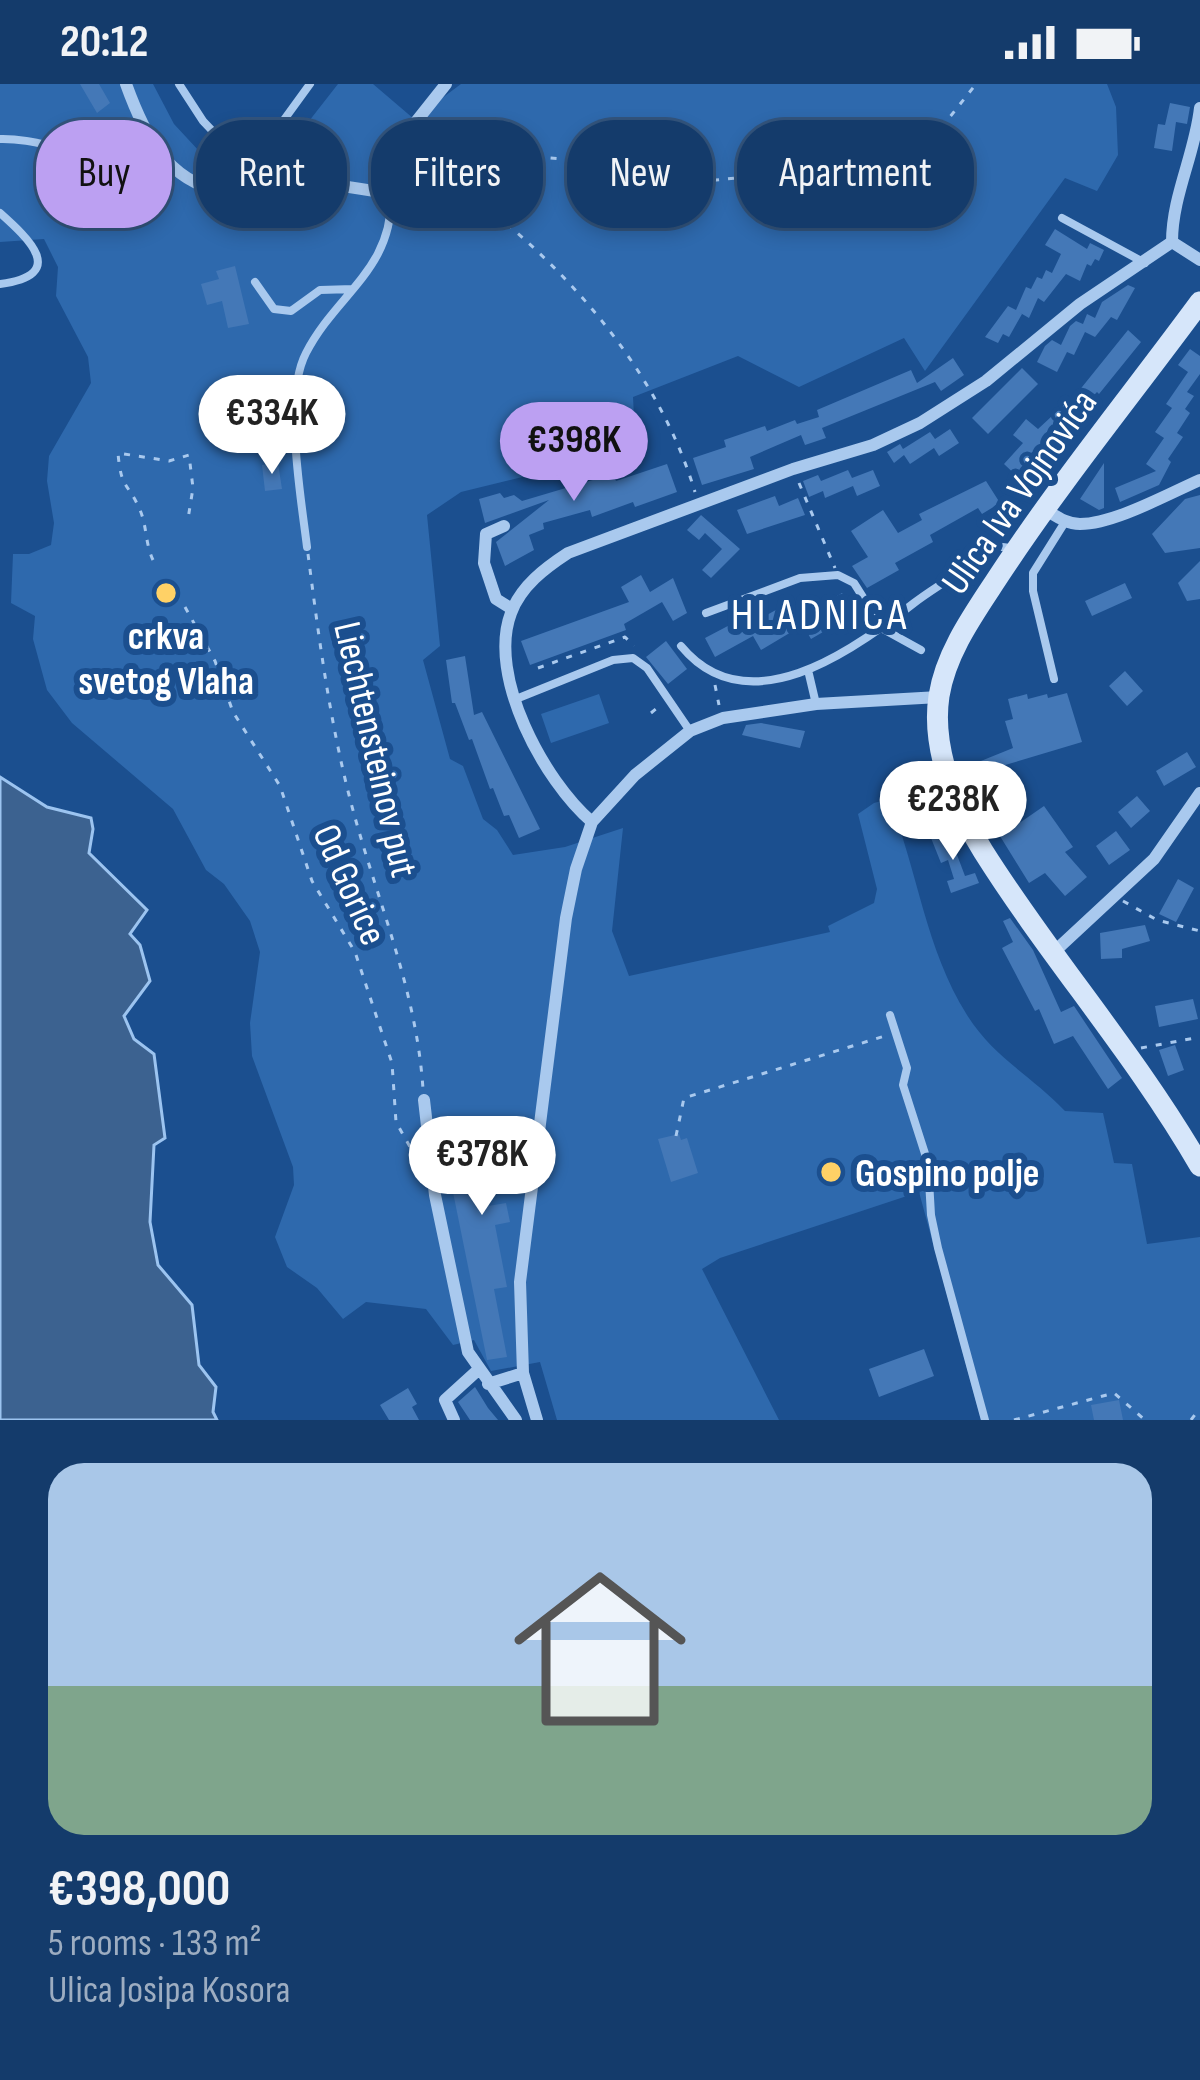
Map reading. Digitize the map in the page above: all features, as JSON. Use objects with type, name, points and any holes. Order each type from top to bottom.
[{"type":"main road","name":"Ulica Iva Vojnovića","points":[[1200,302],[1043,509],[965,630],[939,697],[939,740],[962,813],[1200,1166]]},
{"type":"street","points":[[126,84],[140,120]]},
{"type":"street","points":[[417,120],[446,84]]},
{"type":"street","points":[[1172,242],[1172,222],[1200,108]]},
{"type":"street","points":[[172,167],[224,192],[292,182],[371,191]]},
{"type":"street","points":[[1172,242],[1200,260]]},
{"type":"street","points":[[592,822],[556,783],[516,699],[505,661],[512,609],[544,569],[568,553],[793,469],[873,446],[920,423],[986,381],[1080,304],[1172,242]]},
{"type":"street","points":[[1043,509],[1065,522],[1083,524],[1200,480]]},
{"type":"street","points":[[504,526],[486,534],[484,562],[496,599],[512,609]]},
{"type":"street","points":[[537,1420],[524,1379],[523,1259],[566,918],[592,822],[635,775],[690,731],[723,718],[815,704],[939,697]]},
{"type":"street","points":[[1054,951],[1154,860],[1200,793]]},
{"type":"street","points":[[424,1100],[435,1195],[468,1352],[516,1420]]},
{"type":"street","points":[[454,1420],[445,1400],[478,1370]]},
{"type":"street","points":[[492,1388],[524,1379]]},
{"type":"lane","points":[[178,84],[203,122],[239,159],[262,151],[310,84]]},
{"type":"lane","points":[[0,139],[36,146]]},
{"type":"lane","points":[[0,213],[35,245],[38,255],[32,272],[0,284]]},
{"type":"lane","points":[[1063,218],[1145,263]]},
{"type":"lane","points":[[307,547],[295,411],[304,356],[379,256],[389,228]]},
{"type":"lane","points":[[255,282],[274,309],[291,311],[320,290],[356,288]]},
{"type":"lane","points":[[1054,679],[1033,591],[1033,572],[1065,522]]},
{"type":"lane","points":[[681,646],[696,664],[730,682],[808,670],[883,629],[981,554],[995,546],[1016,550]]},
{"type":"lane","points":[[706,613],[800,578],[838,575],[854,583],[883,629],[921,650]]},
{"type":"lane","points":[[516,699],[613,660],[633,658],[647,668],[690,731]]},
{"type":"lane","points":[[808,670],[815,704]]},
{"type":"lane","points":[[890,1015],[907,1068],[903,1085],[928,1163],[938,1248],[985,1420]]},
{"type":"path","points":[[948,120],[976,84]]},
{"type":"path","points":[[543,157],[626,159],[716,180],[737,178]]},
{"type":"path","points":[[512,228],[558,268],[595,312],[668,420],[699,505]]},
{"type":"path","points":[[153,560],[140,510],[120,480],[118,453],[169,461],[190,455],[193,488],[188,519]]},
{"type":"path","points":[[793,469],[838,575]]},
{"type":"path","name":"Liechtensteinov put","points":[[307,547],[327,700],[356,824],[408,988],[424,1100]]},
{"type":"path","name":"Od Gorice","points":[[185,607],[215,661],[232,712],[280,786],[312,881],[355,952],[392,1063],[397,1122],[422,1167]]},
{"type":"path","points":[[538,668],[625,637],[634,646]]},
{"type":"path","points":[[712,674],[723,718]]},
{"type":"path","points":[[1117,897],[1156,920],[1200,931]]},
{"type":"path","points":[[676,1136],[684,1098],[895,1032]]},
{"type":"path","points":[[1130,1056],[1144,1046],[1200,1037]]},
{"type":"path","points":[[1014,1420],[1114,1394],[1145,1420]]},
{"type":"path","points":[[1191,1420],[1200,1408]]},
{"type":"shaded area","points":[[0,84],[153,84],[172,120],[36,120],[36,228],[172,228],[172,120],[196,148],[196,228],[347,228],[347,120],[310,120],[338,84],[373,84],[414,119],[461,84],[1107,84],[1116,107],[1118,155],[1097,191],[1065,178],[925,371],[904,338],[799,387],[738,356],[633,397],[635,436],[558,450],[564,467],[461,492],[427,515],[440,646],[423,660],[450,759],[463,766],[483,819],[497,830],[513,855],[565,847],[623,828],[612,931],[629,976],[830,932],[828,926],[874,903],[877,889],[858,814],[889,799],[941,963],[967,1015],[1001,1055],[1065,1111],[1103,1113],[1114,1163],[1132,1164],[1147,1244],[1200,1237],[1200,1420],[981,1420],[919,1192],[720,1258],[702,1269],[779,1420],[557,1420],[540,1362],[491,1371],[474,1340],[453,1345],[426,1309],[366,1302],[343,1319],[317,1288],[287,1267],[275,1237],[294,1185],[293,1167],[252,1056],[250,1023],[260,952],[250,921],[224,884],[206,870],[173,809],[72,723],[47,690],[33,639],[35,616],[11,603],[13,554],[29,554],[51,545],[49,456],[91,383],[88,357],[56,296],[58,267],[44,239],[0,242]]},
{"type":"shaded area","points":[[599,694],[609,723],[551,743],[541,714]]},
{"type":"shaded area","points":[[0,777],[47,807],[91,818],[89,853],[147,910],[130,934],[140,945],[150,981],[124,1016],[134,1039],[154,1054],[165,1138],[154,1145],[150,1222],[158,1265],[192,1305],[199,1365],[216,1387],[213,1412],[217,1420],[0,1420]]},
{"type":"building","points":[[80,84],[99,84],[110,103],[97,113]]},
{"type":"building","points":[[1170,103],[1190,107],[1187,124],[1176,122],[1172,151],[1154,148],[1158,124],[1165,125]]},
{"type":"building","points":[[1055,229],[1087,249],[1090,243],[1104,250],[1099,261],[1087,264],[1080,281],[1066,274],[1044,302],[1038,298],[1029,318],[1017,311],[1022,314],[1009,337],[1003,334],[998,343],[985,337],[1008,306],[1016,310],[1026,287],[1031,289],[1046,270],[1052,273],[1061,254],[1045,245]]},
{"type":"building","points":[[235,266],[249,324],[228,328],[222,301],[207,305],[201,284],[219,279],[216,271]]},
{"type":"building","points":[[1128,285],[1135,288],[1117,320],[1111,317],[1095,337],[1085,332],[1074,355],[1067,352],[1057,372],[1037,362],[1052,340],[1061,345],[1070,326],[1076,321],[1083,324],[1087,314],[1095,318],[1102,302]]},
{"type":"building","points":[[1128,330],[1141,342],[1099,394],[1067,423],[1077,431],[1060,450],[1065,454],[1052,468],[1042,459],[1022,481],[1004,464],[1023,443],[1013,435],[1026,419],[1038,429],[1078,392]]},
{"type":"building","points":[[1190,349],[1200,356],[1200,374],[1187,392],[1194,396],[1177,433],[1183,437],[1159,485],[1120,502],[1115,488],[1156,471],[1146,464],[1164,438],[1155,432],[1172,408],[1166,404],[1188,372],[1178,365]]},
{"type":"building","points":[[953,358],[964,375],[941,391],[935,382],[822,428],[826,438],[805,445],[801,435],[750,457],[754,469],[702,485],[693,458],[726,447],[724,440],[765,426],[767,431],[819,417],[817,410],[911,370],[917,383]]},
{"type":"building","points":[[1022,368],[1038,384],[988,434],[972,418]]},
{"type":"building","points":[[950,429],[959,443],[939,456],[934,448],[910,464],[904,455],[894,463],[887,452],[900,444],[903,449],[930,432],[935,439]]},
{"type":"building","points":[[278,463],[282,489],[265,491],[262,465]]},
{"type":"building","points":[[1104,463],[1104,508],[1099,510],[1080,499]]},
{"type":"building","points":[[667,464],[677,492],[592,517],[590,510],[543,523],[544,529],[529,535],[534,550],[505,566],[496,542],[549,500],[485,523],[479,499],[500,493],[522,501],[596,479],[594,473],[610,467],[616,481]]},
{"type":"building","points":[[848,470],[852,478],[873,470],[880,486],[857,496],[853,486],[825,498],[823,491],[809,497],[803,481],[818,475],[821,481]]},
{"type":"building","points":[[986,481],[1000,503],[982,514],[978,508],[930,535],[933,542],[895,563],[899,570],[867,588],[852,566],[868,557],[851,531],[883,510],[898,533],[922,520],[919,514]]},
{"type":"building","points":[[1200,495],[1200,548],[1165,553],[1152,534],[1185,499]]},
{"type":"building","points":[[775,496],[779,506],[798,498],[805,515],[747,534],[737,510]]},
{"type":"building","points":[[701,515],[740,549],[711,578],[702,570],[722,549],[705,533],[699,540],[687,530]]},
{"type":"building","points":[[1200,561],[1200,599],[1187,601],[1178,583]]},
{"type":"building","points":[[641,575],[650,592],[673,578],[687,613],[673,621],[662,602],[624,624],[626,630],[530,665],[521,641],[629,602],[621,587]]},
{"type":"building","points":[[1125,583],[1132,598],[1092,616],[1085,601]]},
{"type":"building","points":[[842,593],[854,614],[811,639],[803,625],[761,650],[753,636],[715,657],[705,638],[743,618],[747,626],[790,602],[799,618]]},
{"type":"building","points":[[666,641],[687,669],[668,684],[646,657]]},
{"type":"building","points":[[465,656],[474,715],[482,712],[540,829],[519,838],[490,789],[472,739],[452,703],[446,660]]},
{"type":"building","points":[[1125,671],[1143,691],[1127,706],[1109,686]]},
{"type":"building","points":[[1067,693],[1082,742],[1002,766],[1006,775],[980,786],[971,765],[1013,748],[1005,721],[1013,719],[1008,699]]},
{"type":"building","points":[[746,725],[805,731],[800,748],[742,735]]},
{"type":"building","points":[[1187,752],[1196,767],[1164,786],[1156,771]]},
{"type":"building","points":[[1137,796],[1150,811],[1131,828],[1118,812]]},
{"type":"building","points":[[1044,806],[1073,847],[1065,852],[1087,877],[1065,896],[1045,873],[1029,883],[995,828],[1013,817],[1018,824]]},
{"type":"building","points":[[948,831],[965,876],[975,873],[979,883],[951,893],[947,881],[954,879],[948,860],[941,863],[931,838]]},
{"type":"building","points":[[1116,831],[1130,850],[1109,865],[1096,846]]},
{"type":"building","points":[[1178,879],[1194,888],[1176,922],[1159,914]]},
{"type":"building","points":[[1010,918],[1033,950],[1061,1012],[1074,1006],[1122,1078],[1108,1089],[1073,1036],[1054,1044],[1039,1009],[1035,1011],[1002,948],[1013,942],[1003,921]]},
{"type":"building","points":[[1145,925],[1150,941],[1122,949],[1122,958],[1101,959],[1100,933]]},
{"type":"building","points":[[1193,999],[1198,1019],[1159,1027],[1155,1006]]},
{"type":"building","points":[[1175,1045],[1184,1070],[1168,1076],[1159,1050]]},
{"type":"building","points":[[511,1117],[514,1170],[483,1178],[488,1206],[506,1203],[510,1222],[495,1225],[507,1287],[494,1289],[507,1357],[487,1360],[442,1138],[490,1129],[488,1122]]},
{"type":"building","points":[[679,1134],[681,1140],[687,1138],[698,1173],[671,1182],[658,1139]]},
{"type":"building","points":[[924,1349],[934,1376],[879,1397],[869,1369]]},
{"type":"building","points":[[475,1387],[498,1420],[470,1420],[458,1402]]},
{"type":"building","points":[[408,1388],[419,1420],[389,1420],[380,1405]]},
{"type":"building","points":[[1119,1400],[1123,1420],[1094,1420],[1091,1405]]},
{"type":"place","name":"crkva svetog Vlaha","points":[[166,593]]},
{"type":"place","name":"Gospino polje","points":[[831,1172]]},
{"type":"district","name":"HLADNICA","points":[[820,613]]}]
